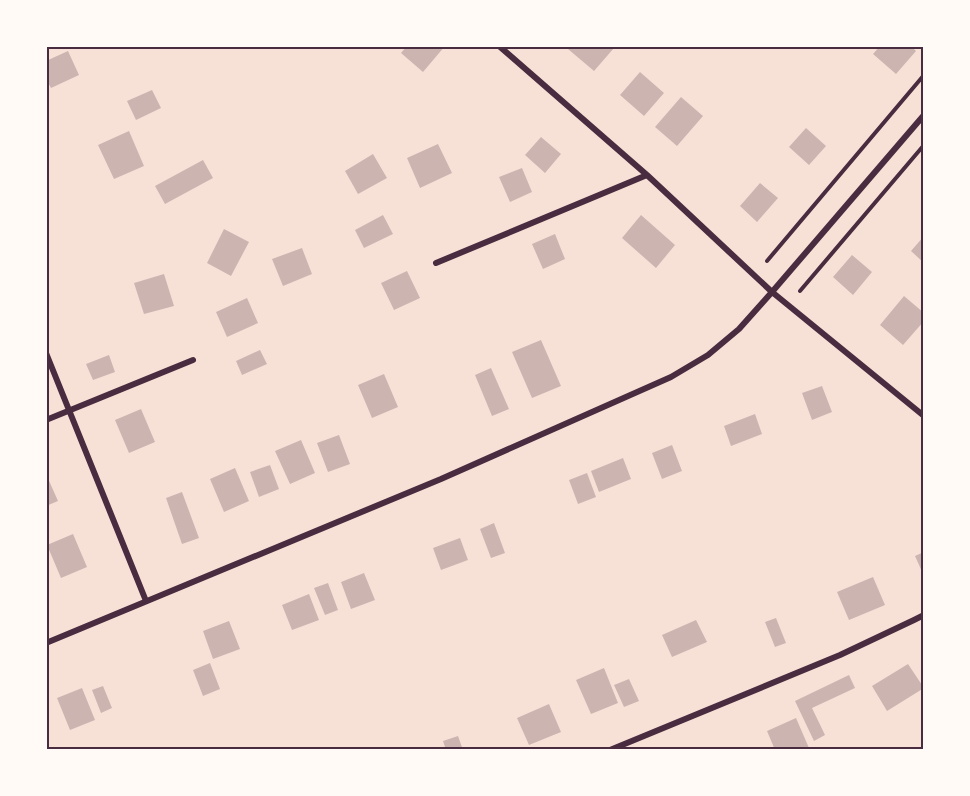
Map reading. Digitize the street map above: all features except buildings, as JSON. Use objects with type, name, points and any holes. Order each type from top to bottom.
[{"type":"street","points":[[499,46],[647,175],[772,292],[924,416]]},
{"type":"street","points":[[46,643],[441,479],[671,377],[708,355],[739,329],[924,115]]},
{"type":"street","points":[[436,263],[647,175]]},
{"type":"street","points":[[46,354],[146,602]]},
{"type":"street","points":[[46,420],[193,360]]},
{"type":"street","points":[[610,750],[840,655],[924,615]]},
{"type":"path","points":[[767,261],[924,75]]},
{"type":"path","points":[[800,291],[924,145]]}]
